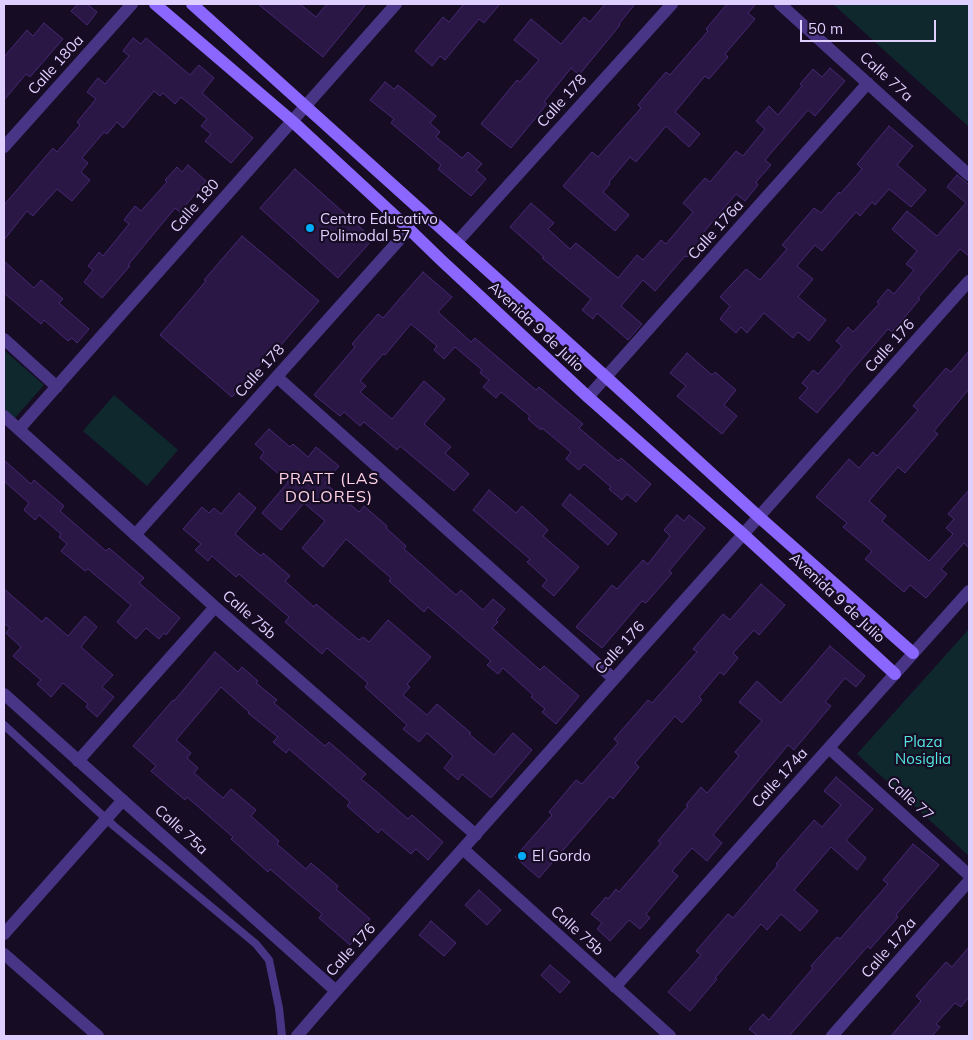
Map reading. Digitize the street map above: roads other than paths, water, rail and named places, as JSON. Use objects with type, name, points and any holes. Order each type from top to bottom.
[{"type":"main road","name":"Avenida 9 de Julio","points":[[155,4],[292,121],[409,228],[588,397],[743,534],[895,674]]},
{"type":"main road","name":"Avenida 9 de Julio","points":[[192,4],[759,517],[914,653]]},
{"type":"street","name":"Calle 180a","points":[[4,147],[132,4]]},
{"type":"street","name":"Calle 180","points":[[19,430],[396,4]]},
{"type":"street","name":"Calle 178","points":[[457,242],[672,4]]},
{"type":"street","name":"Calle 77a","points":[[780,4],[969,175]]},
{"type":"street","name":"Calle 176a","points":[[588,397],[868,83]]},
{"type":"street","name":"Calle 178","points":[[135,535],[409,228]]},
{"type":"street","name":"Calle 176","points":[[297,1036],[969,282]]},
{"type":"street","points":[[4,339],[57,387]]},
{"type":"street","points":[[277,377],[614,679]]},
{"type":"street","name":"Calle 75b","points":[[4,416],[215,607],[476,835]]},
{"type":"street","name":"Calle 174a","points":[[615,988],[969,591]]},
{"type":"street","points":[[78,761],[215,607]]},
{"type":"street","name":"Calle 75a","points":[[4,694],[336,991]]},
{"type":"street","name":"Calle 77","points":[[829,748],[969,875]]},
{"type":"street","points":[[4,934],[122,800]]},
{"type":"street","name":"Calle 75b","points":[[463,849],[670,1036]]},
{"type":"street","name":"Calle 172a","points":[[832,1036],[969,881]]},
{"type":"street","points":[[4,954],[98,1036]]},
{"type":"lane","points":[[4,725],[107,818],[256,944],[269,960],[279,1008],[282,1036]]},
{"type":"place","name":"Centro Educativo Polimodal 57","points":[[310,228]]},
{"type":"place","name":"El Gordo","points":[[522,856]]},
{"type":"district","name":"PRATT (LAS DOLORES)","points":[[329,488]]},
{"type":"park label","name":"Plaza Nosiglia","points":[[923,750]]}]
